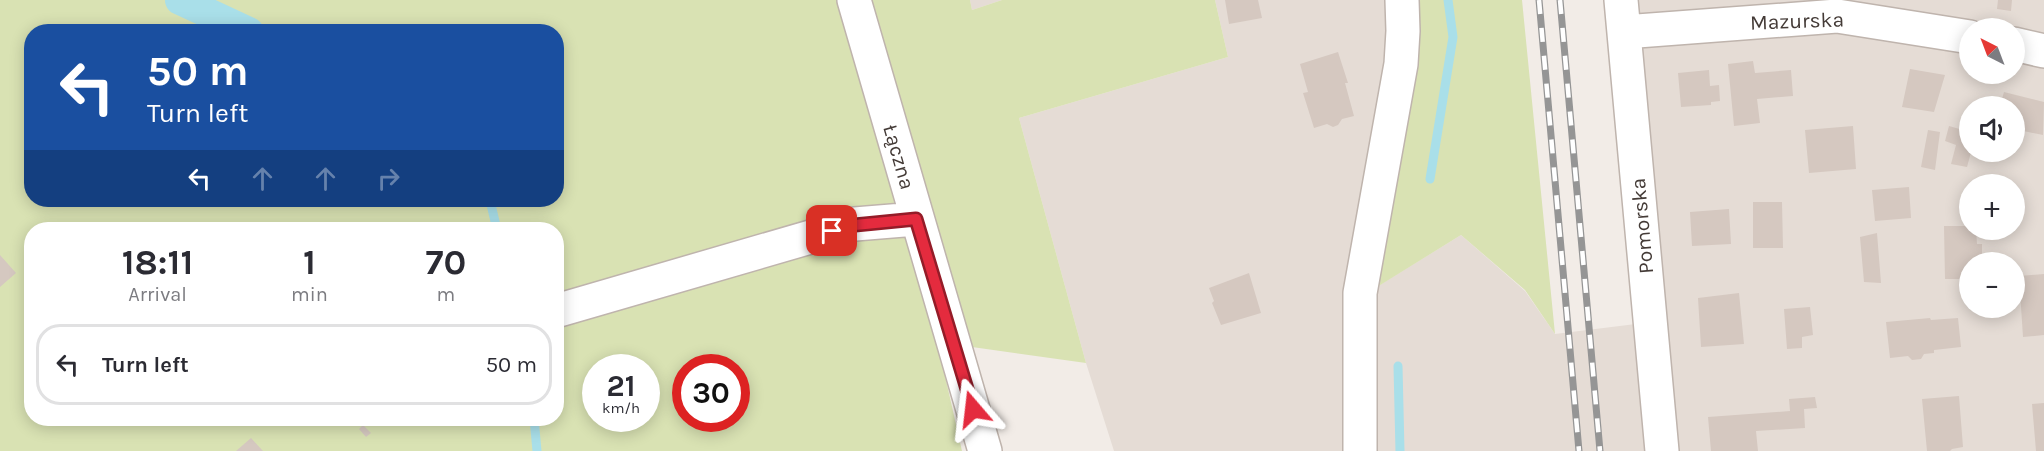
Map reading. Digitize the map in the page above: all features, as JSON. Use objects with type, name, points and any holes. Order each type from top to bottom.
[{"type":"street","name":"Łączna","points":[[854,0],[985,451]]},
{"type":"street","points":[[1360,451],[1360,292],[1401,64],[1402,0]]},
{"type":"street","name":"Pomorska","points":[[1621,0],[1662,451]]},
{"type":"street","name":"Mazurska","points":[[1624,32],[1837,16],[1959,35]]},
{"type":"street","points":[[2025,47],[2044,51]]},
{"type":"street","points":[[564,309],[855,225],[916,219]]},
{"type":"shaded area","points":[[970,0],[1002,0],[972,10]]},
{"type":"shaded area","points":[[1215,0],[1413,0],[1370,291],[1461,235],[1525,291],[1555,334],[1660,321],[1629,0],[2044,0],[2044,451],[1114,451],[1086,363],[1019,118],[1228,57]]},
{"type":"green space","points":[[0,0],[848,0],[908,212],[962,451],[0,451]]},
{"type":"green space","points":[[866,0],[970,0],[972,10],[1002,0],[1215,0],[1228,57],[1019,118],[1086,363],[965,346]]},
{"type":"green space","points":[[1413,0],[1522,0],[1555,334],[1525,290],[1461,235],[1369,292]]},
{"type":"building","points":[[1225,0],[1258,0],[1262,18],[1229,24]]},
{"type":"building","points":[[1998,0],[2012,0],[2011,11],[1997,9]]},
{"type":"building","points":[[1338,52],[1348,83],[1345,83],[1354,116],[1342,119],[1338,125],[1333,127],[1327,124],[1314,128],[1303,93],[1308,92],[1300,64]]},
{"type":"building","points":[[1753,61],[1755,73],[1791,70],[1793,96],[1757,99],[1760,123],[1734,126],[1728,64]]},
{"type":"building","points":[[1910,69],[1945,75],[1934,112],[1902,107]]},
{"type":"building","points":[[1709,70],[1710,86],[1719,85],[1720,101],[1711,102],[1711,105],[1681,107],[1678,73]]},
{"type":"building","points":[[2004,92],[2020,96],[2003,96]]},
{"type":"building","points":[[2025,97],[2044,102],[2043,135],[2025,131]]},
{"type":"building","points":[[1853,126],[1856,169],[1809,173],[1805,130]]},
{"type":"building","points":[[1949,126],[1959,129],[1959,162],[1968,162],[1967,167],[1951,164],[1956,145],[1945,141]]},
{"type":"building","points":[[1928,130],[1940,132],[1935,170],[1921,167]]},
{"type":"building","points":[[1909,187],[1911,218],[1875,221],[1872,190]]},
{"type":"building","points":[[1753,202],[1782,202],[1783,248],[1753,248]]},
{"type":"building","points":[[1729,209],[1731,244],[1692,246],[1690,212]]},
{"type":"building","points":[[1944,226],[1959,226],[1959,240],[1977,240],[1977,244],[1982,244],[1982,252],[1959,252],[1959,279],[1945,279]]},
{"type":"building","points":[[1877,233],[1881,283],[1864,282],[1860,237]]},
{"type":"building","points":[[0,255],[16,273],[0,287]]},
{"type":"building","points":[[1249,273],[1261,313],[1221,325],[1209,288]]},
{"type":"building","points":[[2044,274],[2044,335],[2023,337],[2022,318],[2025,318],[2025,276]]},
{"type":"building","points":[[1739,293],[1744,344],[1701,347],[1698,298]]},
{"type":"building","points":[[1810,307],[1813,335],[1802,337],[1802,348],[1787,349],[1784,309]]},
{"type":"building","points":[[1930,318],[1931,320],[1958,318],[1961,347],[1934,350],[1934,353],[1924,354],[1921,359],[1912,360],[1908,356],[1890,358],[1886,322]]},
{"type":"building","points":[[1959,396],[1963,447],[1950,451],[1927,451],[1922,399]]},
{"type":"building","points":[[1815,397],[1817,408],[1804,409],[1805,428],[1756,431],[1758,451],[1711,451],[1708,417],[1790,411],[1789,399]]},
{"type":"building","points":[[2044,403],[2044,451],[2036,451],[2032,404]]},
{"type":"building","points":[[364,426],[371,433],[366,437],[359,429]]},
{"type":"building","points":[[251,438],[263,451],[236,451]]},
{"type":"waterway","points":[[180,0],[232,24]]},
{"type":"waterway","points":[[1430,179],[1453,37],[1448,0]]},
{"type":"waterway","points":[[492,207],[495,222]]},
{"type":"waterway","points":[[1398,366],[1400,451]]},
{"type":"waterway","points":[[535,426],[537,451]]},
{"type":"railway","points":[[1539,0],[1579,451]]},
{"type":"railway","points":[[1560,0],[1600,451]]},
{"type":"route","points":[[832,231],[855,225],[916,219],[973,409]]}]
